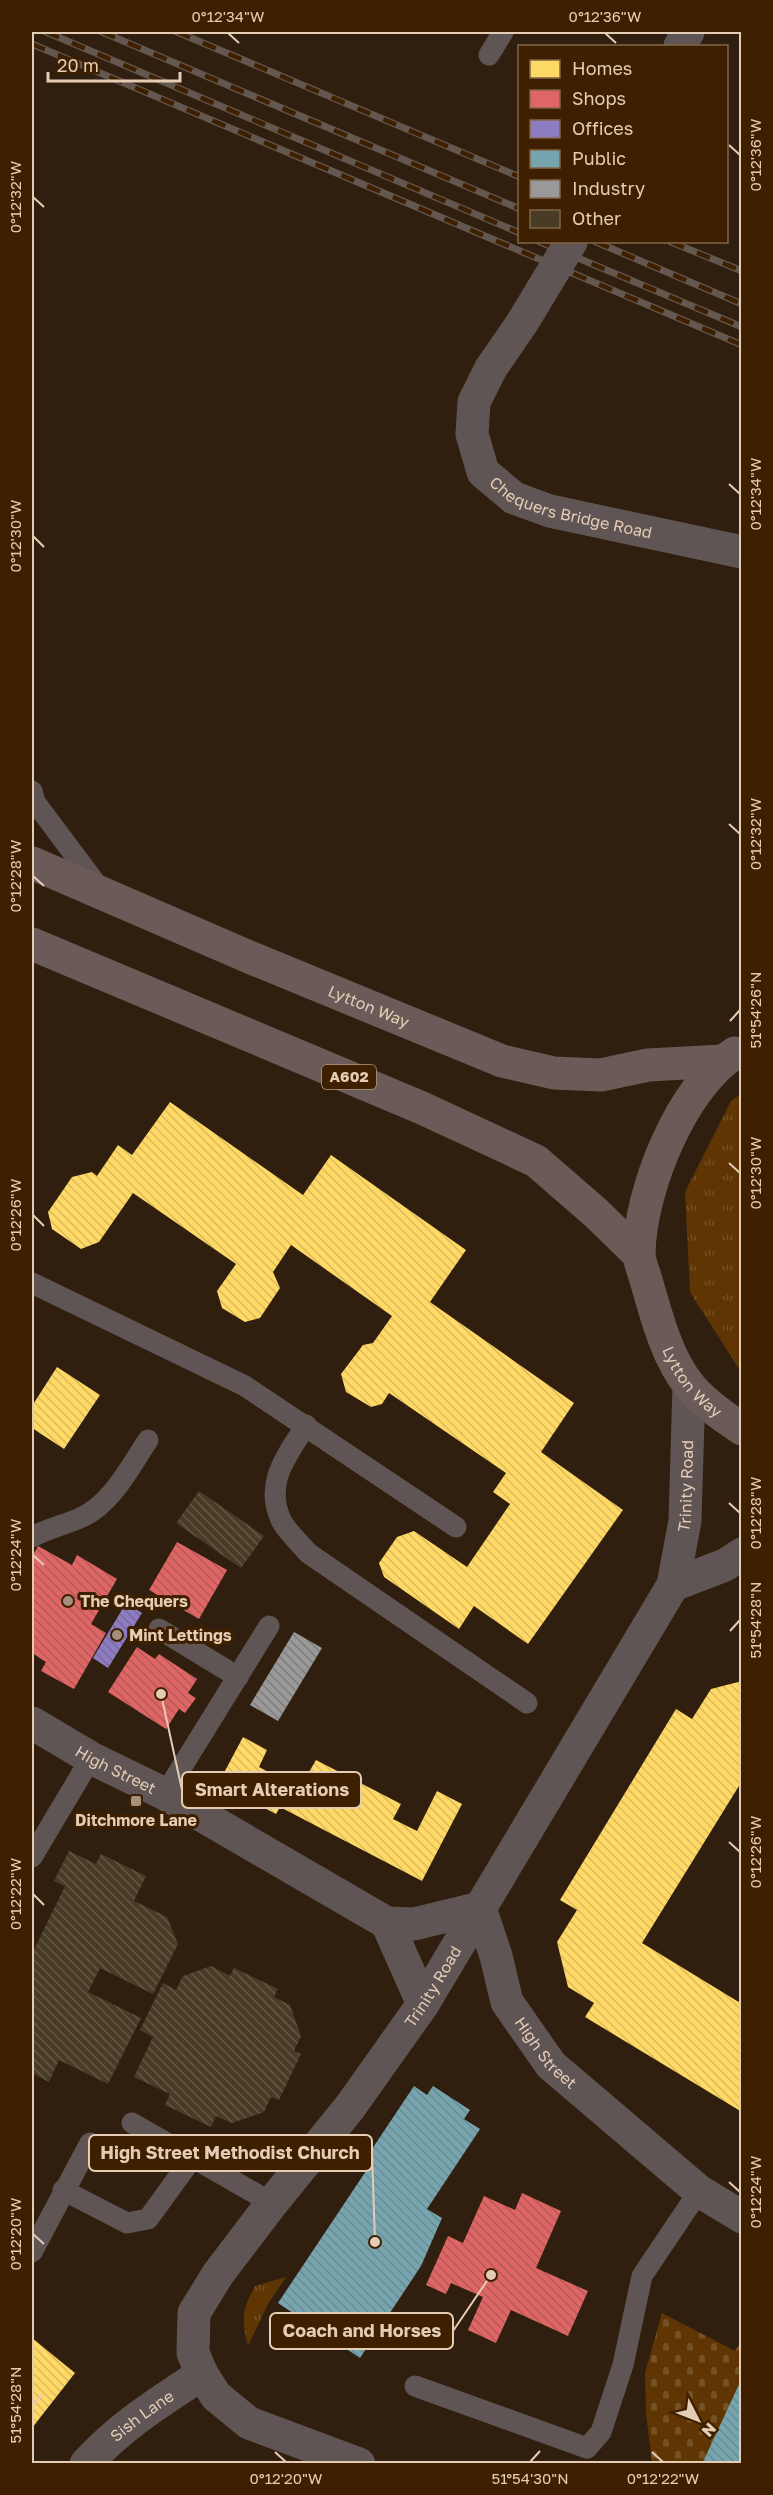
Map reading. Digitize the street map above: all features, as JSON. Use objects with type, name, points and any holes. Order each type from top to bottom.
[{"type":"main road","name":"Lytton Way","points":[[32,862],[254,959],[502,1061],[554,1073],[601,1075],[648,1065],[732,1055]]},
{"type":"main road","name":"Lytton Way","points":[[32,944],[422,1108],[536,1161],[596,1213],[639,1255]]},
{"type":"main road","name":"Lytton Way","points":[[732,1055],[689,1103],[671,1132],[646,1205],[639,1255],[669,1350],[689,1386],[741,1429]]},
{"type":"street","name":"Chequers Bridge Road","points":[[570,243],[492,368],[474,402],[472,434],[483,472],[514,498],[550,511],[741,552]]},
{"type":"street","name":"Trinity Road","points":[[357,2463],[249,2424],[216,2396],[202,2374],[193,2353],[194,2313],[218,2274],[272,2203],[350,2108],[423,2004],[673,1585],[685,1521],[689,1386]]},
{"type":"street","points":[[673,1585],[725,1565],[741,1554]]},
{"type":"street","name":"High Street","points":[[32,1723],[91,1758],[165,1794],[387,1923],[414,1924],[480,1908],[496,1956],[507,2002],[551,2065],[699,2191],[741,2217]]},
{"type":"street","points":[[387,1923],[423,2004]]},
{"type":"street","name":"Sish Lane","points":[[86,2463],[136,2416],[202,2374]]},
{"type":"lane","points":[[489,55],[503,32]]},
{"type":"lane","points":[[32,791],[35,802],[103,893]]},
{"type":"lane","points":[[32,1283],[245,1386],[456,1527]]},
{"type":"lane","points":[[306,1425],[277,1473],[274,1499],[282,1522],[308,1553],[527,1703]]},
{"type":"lane","points":[[32,1537],[47,1529],[82,1517],[111,1494],[148,1440]]},
{"type":"lane","points":[[165,1794],[269,1626]]},
{"type":"lane","points":[[159,1629],[238,1677]]},
{"type":"lane","points":[[32,1857],[91,1758]]},
{"type":"lane","points":[[132,2122],[272,2203]]},
{"type":"lane","points":[[32,2252],[90,2143]]},
{"type":"lane","points":[[63,2190],[127,2223],[148,2219],[193,2157]]},
{"type":"lane","points":[[415,2386],[592,2456],[623,2365],[642,2276],[699,2191]]},
{"type":"green space","points":[[741,1094],[741,1372],[690,1292],[685,1192],[731,1101]]},
{"type":"green space","points":[[286,2277],[268,2304],[248,2346],[244,2315],[247,2302],[255,2286]]},
{"type":"green space","points":[[662,2313],[735,2351],[741,2342],[741,2463],[652,2463],[646,2413],[645,2373]]},
{"type":"building: Homes","points":[[170,1102],[303,1195],[331,1155],[466,1250],[430,1302],[574,1403],[541,1452],[623,1510],[528,1644],[474,1606],[459,1629],[384,1577],[379,1563],[397,1537],[414,1531],[467,1567],[510,1504],[493,1492],[506,1473],[389,1393],[382,1404],[371,1407],[346,1392],[341,1374],[363,1345],[373,1343],[392,1316],[291,1245],[273,1272],[280,1288],[260,1318],[245,1322],[222,1308],[217,1291],[236,1264],[133,1193],[99,1242],[81,1249],[52,1229],[48,1212],[72,1177],[92,1172],[97,1176],[118,1145],[132,1155]]},
{"type":"building: Homes","points":[[57,1367],[100,1395],[64,1449],[32,1428],[32,1406]]},
{"type":"building: Homes","points":[[742,1681],[742,1781],[642,1943],[742,2004],[742,2112],[585,2017],[594,2003],[568,1987],[557,1942],[577,1910],[560,1900],[676,1709],[692,1719],[711,1689]]},
{"type":"building: Homes","points":[[243,1737],[267,1750],[259,1767],[292,1785],[296,1775],[305,1779],[316,1760],[401,1804],[393,1819],[417,1831],[437,1791],[462,1804],[422,1881],[280,1807],[276,1814],[218,1784]]},
{"type":"building: Homes","points":[[32,2338],[75,2373],[32,2428]]},
{"type":"building: Shops","points":[[177,1542],[227,1570],[199,1619],[149,1590]]},
{"type":"building: Shops","name":"The Chequers","points":[[38,1546],[72,1565],[77,1555],[117,1579],[91,1624],[106,1633],[74,1689],[41,1671],[46,1662],[32,1653],[32,1557]]},
{"type":"building: Shops","points":[[137,1647],[155,1659],[159,1654],[197,1679],[188,1693],[196,1698],[185,1713],[179,1709],[166,1729],[108,1692]]},
{"type":"building: Shops","points":[[522,2193],[561,2211],[536,2268],[588,2291],[568,2336],[511,2310],[496,2343],[468,2330],[483,2297],[451,2283],[446,2294],[426,2285],[448,2236],[463,2243],[484,2196],[515,2210]]},
{"type":"building: Offices","name":"Mint Lettings","points":[[126,1603],[142,1613],[108,1668],[93,1658]]},
{"type":"building: Public","points":[[414,2086],[427,2095],[433,2086],[470,2110],[464,2119],[480,2129],[427,2209],[442,2218],[421,2266],[360,2358],[278,2303],[366,2171],[360,2167]]},
{"type":"building: Public","points":[[742,2378],[742,2464],[702,2464]]},
{"type":"building: Industry","points":[[294,1632],[322,1648],[278,1721],[250,1705]]},
{"type":"building: Other","points":[[199,1491],[264,1536],[241,1568],[176,1523]]},
{"type":"building: Other","points":[[69,1851],[96,1864],[101,1854],[146,1876],[134,1901],[167,1917],[178,1944],[153,1994],[100,1968],[88,1992],[141,2018],[108,2084],[59,2060],[49,2082],[32,2073],[32,1954],[65,1886],[54,1881]]},
{"type":"building: Other","points":[[211,1966],[230,1976],[234,1968],[278,1989],[274,1997],[290,2005],[301,2036],[294,2051],[301,2054],[279,2100],[271,2097],[264,2112],[232,2123],[216,2116],[211,2127],[165,2105],[170,2094],[134,2077],[153,2037],[140,2030],[163,1983],[176,1990],[183,1976]]},
{"type":"railway","points":[[46,32],[518,232]]},
{"type":"railway","points":[[102,32],[518,208]]},
{"type":"railway","points":[[177,32],[518,176]]},
{"type":"railway","points":[[32,44],[742,345]]},
{"type":"railway","points":[[542,243],[742,327]]},
{"type":"railway","points":[[598,243],[742,304]]},
{"type":"railway","points":[[673,243],[742,271]]},
{"type":"place","name":"The Chequers","points":[[68,1601]]},
{"type":"place","name":"Mint Lettings","points":[[117,1635]]},
{"type":"place","name":"Smart Alterations","points":[[161,1694]]},
{"type":"place","name":"Ditchmore Lane","points":[[136,1801]]},
{"type":"place","name":"High Street Methodist Church","points":[[375,2242]]},
{"type":"place","name":"Coach and Horses","points":[[491,2275]]}]
